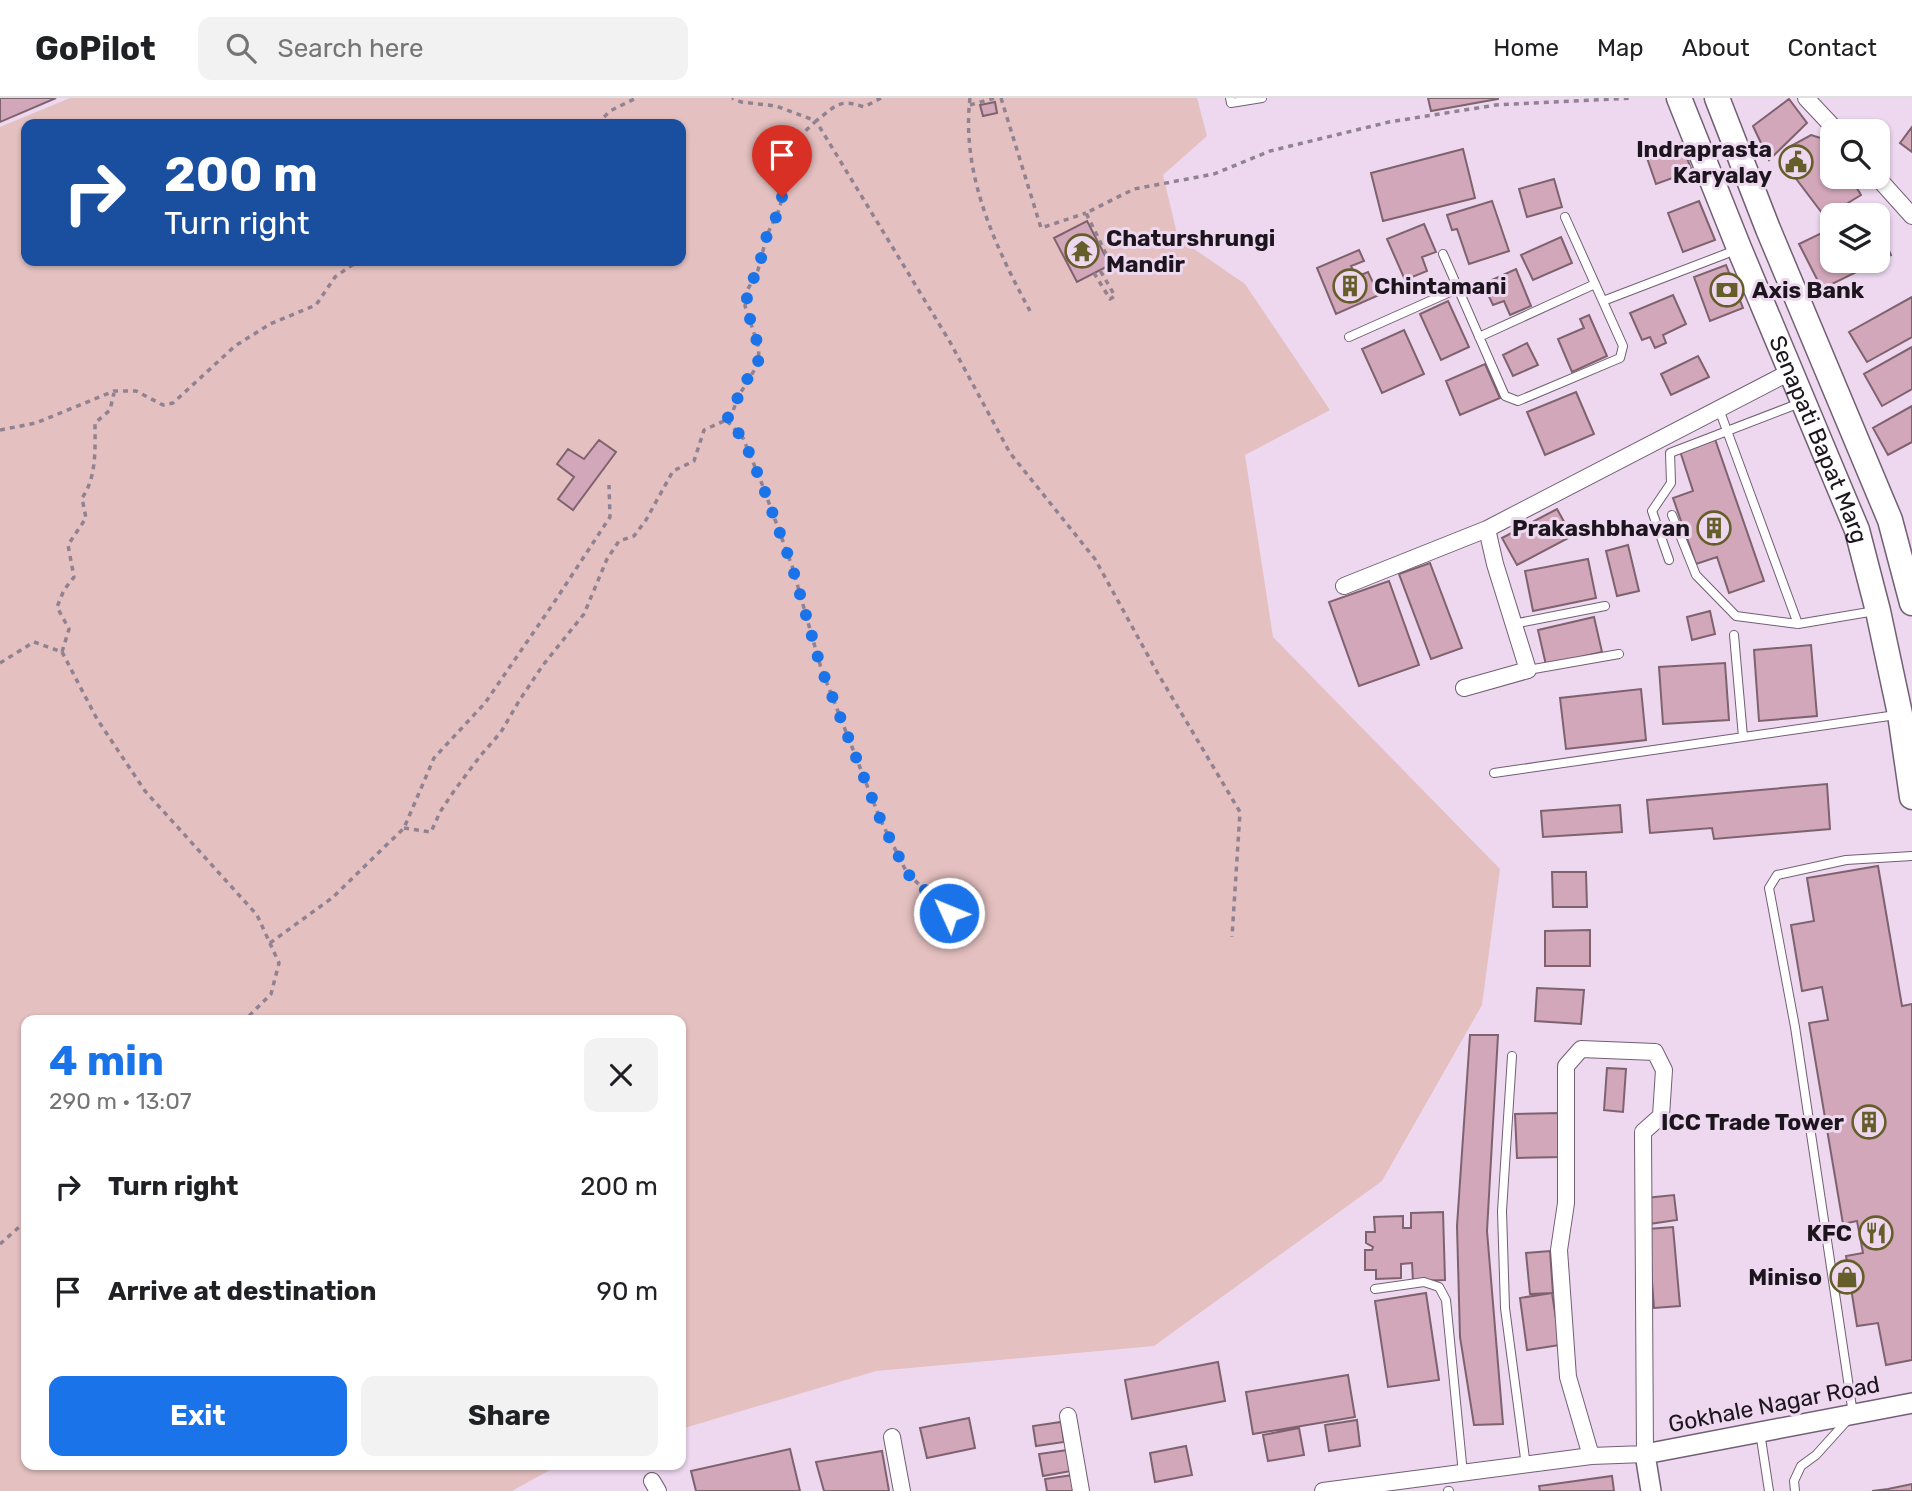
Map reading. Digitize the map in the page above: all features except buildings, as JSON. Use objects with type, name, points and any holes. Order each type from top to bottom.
[{"type":"main road","name":"Senapati Bapat Marg","points":[[1679,98],[1857,530],[1900,714],[1912,797]]},
{"type":"main road","name":"Senapati Bapat Marg","points":[[1717,98],[1768,229],[1889,520],[1912,603]]},
{"type":"street","points":[[1806,98],[1826,119]]},
{"type":"street","points":[[1888,189],[1912,216]]},
{"type":"street","points":[[1344,586],[1487,529],[1790,372]]},
{"type":"street","points":[[1464,688],[1528,670],[1487,529]]},
{"type":"street","points":[[1591,1456],[1569,1377],[1559,1250],[1566,1203],[1566,1066],[1581,1049],[1655,1052],[1664,1070],[1661,1116],[1643,1132],[1645,1454],[1651,1491]]},
{"type":"street","name":"Gokhale Nagar Road","points":[[1645,1454],[1912,1403]]},
{"type":"street","points":[[1068,1416],[1081,1491]]},
{"type":"street","points":[[892,1437],[902,1491]]},
{"type":"street","points":[[1323,1491],[1591,1456],[1645,1454]]},
{"type":"lane","points":[[1230,98],[1231,103],[1262,98]]},
{"type":"lane","points":[[1443,254],[1505,396],[1518,401],[1620,358],[1623,346],[1565,217]]},
{"type":"lane","points":[[1603,301],[1739,248]]},
{"type":"lane","points":[[1479,337],[1595,284]]},
{"type":"lane","points":[[1349,337],[1459,288]]},
{"type":"lane","points":[[1669,560],[1653,511],[1671,483],[1670,453],[1803,402]]},
{"type":"lane","points":[[1718,409],[1798,625]]},
{"type":"lane","points":[[1672,515],[1696,575],[1736,616],[1798,625],[1878,611]]},
{"type":"lane","points":[[1513,624],[1605,606]]},
{"type":"lane","points":[[1734,635],[1742,737]]},
{"type":"lane","points":[[1528,670],[1619,654]]},
{"type":"lane","points":[[1494,774],[1900,714]]},
{"type":"lane","points":[[1795,1491],[1794,1481],[1801,1465],[1816,1455],[1853,1414],[1796,1027],[1769,888],[1777,875],[1846,860],[1912,856]]},
{"type":"lane","points":[[1512,1056],[1502,1211],[1505,1308],[1526,1466]]},
{"type":"lane","points":[[1375,1289],[1424,1282],[1439,1287],[1446,1300],[1464,1474]]},
{"type":"lane","points":[[1760,1432],[1769,1491]]},
{"type":"path","points":[[602,119],[610,111],[636,98]]},
{"type":"path","points":[[732,98],[741,102],[776,106],[816,121],[950,342],[1010,453],[1095,559],[1157,672],[1240,812],[1232,937]]},
{"type":"path","points":[[404,828],[431,832],[454,791],[501,732],[537,674],[584,614],[607,559],[619,541],[634,536],[660,497],[673,471],[694,461],[705,430],[726,420],[733,411],[749,376],[758,364],[759,348],[746,306],[748,289],[758,270],[767,235],[779,211],[801,135],[838,105],[848,102],[864,107],[881,98]]},
{"type":"path","points":[[970,98],[972,168],[987,222],[1030,311]]},
{"type":"path","points":[[969,105],[995,98]]},
{"type":"path","points":[[1001,98],[1041,228],[1086,213],[1134,189],[1214,174],[1269,151],[1388,122],[1496,105],[1632,98]]},
{"type":"path","points":[[1086,213],[1112,265],[1101,272],[1115,296],[1110,299],[1094,273]]},
{"type":"path","points":[[0,430],[36,423],[114,391],[136,391],[163,405],[173,403],[236,346],[270,324],[316,305],[335,277],[351,266]]},
{"type":"path","points":[[61,652],[68,629],[57,607],[64,590],[74,577],[68,545],[86,518],[82,498],[92,474],[94,423],[110,410],[114,391]]},
{"type":"path","points":[[726,420],[743,438],[762,484],[792,566],[821,668],[881,821],[907,873],[949,913]]},
{"type":"path","points":[[270,943],[332,898],[404,828],[434,758],[485,703],[610,517],[609,485]]},
{"type":"path","points":[[0,663],[34,642],[61,652],[97,719],[145,791],[257,915],[279,963],[271,995],[250,1015]]},
{"type":"path","points":[[0,1244],[21,1226]]},
{"type":"shaded area","points":[[70,98],[1197,98],[1207,136],[1163,175],[1178,238],[1245,284],[1330,410],[1245,455],[1273,637],[1500,869],[1482,1005],[1382,1181],[1154,1346],[876,1371],[686,1428],[686,1015],[21,1015],[21,1470],[550,1470],[512,1491],[0,1491],[0,127]]},
{"type":"place","name":"Indraprasta Karyalay","points":[[1796,162]]},
{"type":"place","name":"Chaturshrungi Mandir","points":[[1082,251]]},
{"type":"place","name":"Chintamani","points":[[1350,286]]},
{"type":"place","name":"Axis Bank","points":[[1727,290]]},
{"type":"place","name":"Prakashbhavan","points":[[1714,528]]},
{"type":"place","name":"ICC Trade Tower","points":[[1869,1122]]},
{"type":"place","name":"KFC","points":[[1876,1233]]},
{"type":"place","name":"Miniso","points":[[1847,1277]]},
{"type":"route","points":[[782,197],[779,211],[767,235],[758,270],[748,289],[746,306],[759,348],[758,364],[726,420],[743,438],[762,484],[792,566],[821,668],[881,821],[907,873],[949,913]]}]
